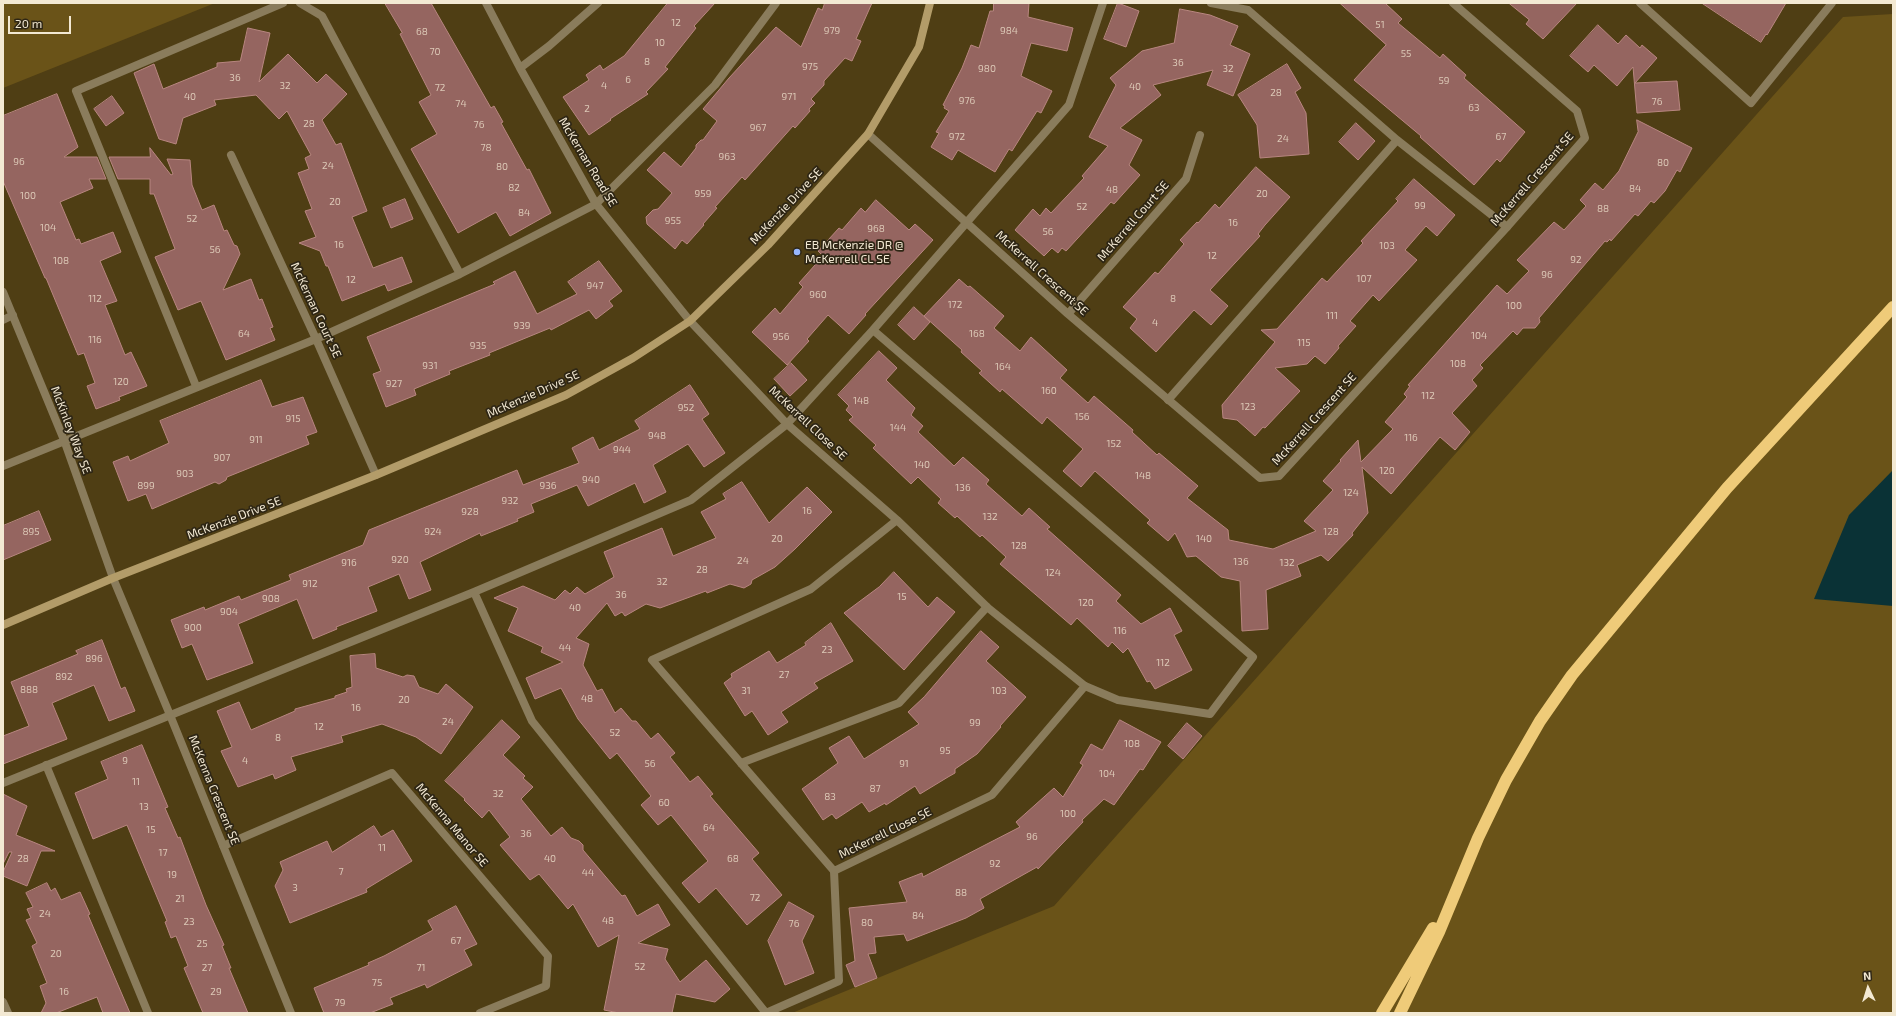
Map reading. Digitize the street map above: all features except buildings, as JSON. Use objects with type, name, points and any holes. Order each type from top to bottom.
[{"type":"highway","points":[[1400,1013],[1439,932],[1478,838],[1506,780],[1540,721],[1572,675],[1727,488],[1893,307]]},
{"type":"highway","points":[[1382,1013],[1457,887]]},
{"type":"street","points":[[196,386],[76,91],[283,3]]},
{"type":"street","points":[[300,3],[322,16],[460,274]]},
{"type":"street","name":"McKernan Road SE","points":[[486,3],[520,68],[596,204],[690,321]]},
{"type":"street","points":[[520,68],[549,46],[598,3]]},
{"type":"street","points":[[3,466],[196,386],[316,339],[460,274],[596,204],[715,85],[776,3]]},
{"type":"street","name":"McKenzie Drive SE","points":[[3,625],[113,578],[376,475],[566,395],[633,358],[690,321],[768,245],[868,134],[919,47],[930,3]]},
{"type":"street","points":[[3,782],[474,592],[691,500],[787,424],[873,330],[1069,105],[1103,3]]},
{"type":"street","points":[[1211,3],[1248,10],[1397,140],[1507,227]]},
{"type":"street","name":"McKerrell Crescent SE","points":[[868,134],[1068,314],[1260,478],[1278,476],[1507,227],[1585,138],[1577,111],[1453,3]]},
{"type":"street","points":[[1640,3],[1751,103],[1832,3]]},
{"type":"street","name":"McKerrell Court SE","points":[[1068,314],[1186,179],[1200,135]]},
{"type":"street","points":[[1168,400],[1397,140]]},
{"type":"street","name":"McKernan Court SE","points":[[231,155],[316,339],[376,475]]},
{"type":"street","name":"McKinley Way SE","points":[[3,292],[64,440],[113,578]]},
{"type":"street","points":[[3,320],[12,315]]},
{"type":"street","name":"McKerrell Close SE","points":[[690,321],[787,424],[897,520],[987,607],[1085,686],[992,795],[834,871],[652,660],[811,589],[897,520]]},
{"type":"street","points":[[873,330],[1253,657],[1210,714],[1118,700],[1085,686]]},
{"type":"street","name":"McKenna Crescent SE","points":[[113,578],[290,1013]]},
{"type":"street","points":[[474,592],[532,721],[766,1013],[839,981],[834,871]]},
{"type":"street","points":[[741,763],[899,704],[987,607]]},
{"type":"street","points":[[46,765],[148,1013]]},
{"type":"street","name":"McKenna Manor SE","points":[[223,846],[392,773],[548,956],[546,986],[480,1013]]},
{"type":"street","points":[[3,1002],[8,1013]]},
{"type":"shaded area","points":[[3,3],[215,3],[3,88]]},
{"type":"shaded area","points":[[1893,14],[1893,1013],[792,1013],[1054,906],[1843,17]]},
{"type":"water","points":[[1893,470],[1893,606],[1814,599],[1849,515]]},
{"type":"place","name":"EB McKenzie DR @ McKerrell CL SE","points":[[797,252]]}]
